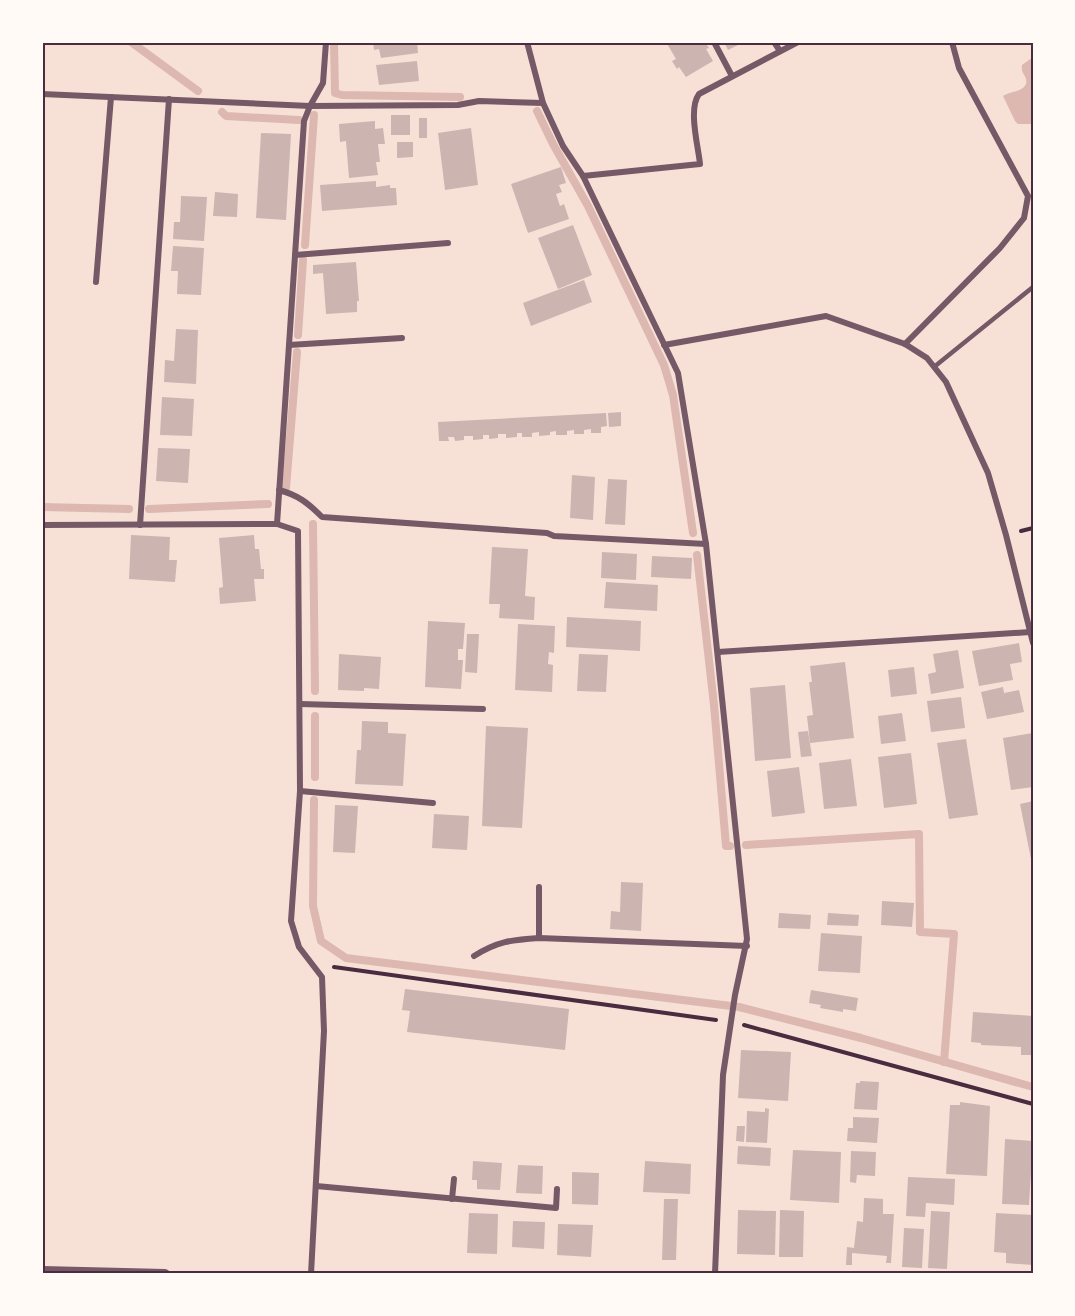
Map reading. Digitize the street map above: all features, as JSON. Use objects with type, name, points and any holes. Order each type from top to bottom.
[{"type":"street","points":[[276,524],[304,121],[323,83],[326,42]]},
{"type":"street","points":[[527,42],[543,103],[563,146],[583,176],[678,373],[706,544],[747,946],[735,995],[723,1075],[715,1274]]},
{"type":"street","points":[[714,42],[732,76]]},
{"type":"street","points":[[774,42],[780,51]]},
{"type":"street","points":[[583,176],[700,164],[694,116],[695,100],[699,94],[798,42]]},
{"type":"street","points":[[905,344],[1000,248],[1024,218],[1028,196],[959,68],[952,42]]},
{"type":"street","points":[[42,94],[310,106],[458,105],[479,101],[543,103]]},
{"type":"street","points":[[96,282],[111,97]]},
{"type":"street","points":[[140,525],[169,99]]},
{"type":"street","points":[[295,255],[448,243]]},
{"type":"street","points":[[664,345],[826,316],[905,344],[927,358],[946,381],[988,473],[1033,642]]},
{"type":"street","points":[[289,345],[402,338]]},
{"type":"street","points":[[279,490],[295,495],[308,503],[322,517],[547,533],[554,536],[706,544]]},
{"type":"street","points":[[42,525],[276,524],[298,531],[300,791],[291,921],[299,947],[322,977],[324,1030],[311,1274]]},
{"type":"street","points":[[718,652],[1030,632]]},
{"type":"street","points":[[300,704],[483,709]]},
{"type":"street","points":[[300,791],[433,803]]},
{"type":"street","points":[[539,887],[539,938]]},
{"type":"street","points":[[474,956],[487,948],[509,940],[539,938],[747,946]]},
{"type":"street","points":[[452,1199],[454,1179]]},
{"type":"street","points":[[316,1186],[556,1208],[557,1189]]},
{"type":"street","points":[[42,1271],[165,1274]]},
{"type":"lane","points":[[934,367],[1033,288]]},
{"type":"path","points":[[310,963],[731,1019],[1033,1104]]},
{"type":"shaded area","points":[[1033,57],[1033,124],[1018,124],[1003,96],[1025,86],[1026,79],[1022,65]]},
{"type":"building","points":[[373,42],[417,42],[418,53],[381,58],[379,49],[374,50]]},
{"type":"building","points":[[666,42],[705,42],[713,61],[686,77],[672,61],[676,59]]},
{"type":"building","points":[[724,42],[744,42],[728,50]]},
{"type":"building","points":[[417,61],[419,81],[379,85],[376,65]]},
{"type":"building","points":[[391,115],[410,115],[410,135],[391,135]]},
{"type":"building","points":[[419,118],[427,118],[427,138],[419,138]]},
{"type":"building","points":[[375,121],[375,129],[383,128],[385,144],[378,144],[380,162],[376,162],[378,175],[349,178],[346,141],[340,142],[339,124]]},
{"type":"building","points":[[471,128],[478,185],[445,190],[438,133]]},
{"type":"building","points":[[261,133],[291,134],[286,220],[256,218]]},
{"type":"building","points":[[397,142],[413,142],[413,157],[397,158]]},
{"type":"building","points":[[561,167],[566,183],[559,185],[562,192],[556,194],[560,206],[564,204],[569,219],[528,233],[511,184]]},
{"type":"building","points":[[376,181],[376,187],[390,185],[390,188],[396,188],[397,205],[322,211],[320,185]]},
{"type":"building","points":[[215,192],[238,194],[237,217],[213,216]]},
{"type":"building","points":[[181,196],[207,197],[204,241],[173,239],[174,222],[180,222]]},
{"type":"building","points":[[573,225],[592,275],[558,289],[538,238]]},
{"type":"building","points":[[173,246],[204,248],[201,295],[177,294],[178,271],[171,271]]},
{"type":"building","points":[[356,262],[359,301],[357,301],[357,312],[326,314],[323,273],[313,274],[313,265]]},
{"type":"building","points":[[584,280],[592,302],[531,326],[523,303]]},
{"type":"building","points":[[176,329],[198,330],[196,384],[164,382],[165,360],[174,361]]},
{"type":"building","points":[[162,397],[194,399],[192,436],[160,435]]},
{"type":"building","points":[[621,412],[621,426],[609,427],[608,413]]},
{"type":"building","points":[[606,413],[607,426],[601,427],[601,433],[591,433],[591,429],[584,430],[584,434],[574,434],[574,430],[567,431],[567,435],[556,435],[556,431],[550,432],[550,435],[539,436],[539,432],[532,433],[532,437],[522,437],[522,433],[517,433],[517,437],[506,438],[506,434],[498,434],[498,438],[489,439],[489,435],[483,435],[483,439],[473,440],[473,436],[464,436],[464,440],[455,441],[454,437],[448,437],[449,441],[439,441],[438,422]]},
{"type":"building","points":[[158,448],[190,449],[188,483],[156,481]]},
{"type":"building","points":[[572,475],[595,477],[593,520],[570,518]]},
{"type":"building","points":[[608,479],[627,480],[625,525],[605,524]]},
{"type":"building","points":[[131,535],[170,537],[169,560],[177,560],[175,582],[129,579]]},
{"type":"building","points":[[254,535],[255,549],[259,549],[261,569],[264,569],[264,579],[254,579],[256,601],[220,604],[219,588],[223,587],[219,538]]},
{"type":"building","points":[[492,547],[528,549],[525,596],[535,597],[534,620],[499,618],[500,604],[489,604]]},
{"type":"building","points":[[602,552],[637,554],[636,580],[601,578]]},
{"type":"building","points":[[652,556],[692,558],[691,579],[651,577]]},
{"type":"building","points":[[606,582],[658,585],[657,611],[604,608]]},
{"type":"building","points":[[567,617],[641,621],[640,651],[566,647]]},
{"type":"building","points":[[428,621],[465,623],[463,649],[458,649],[458,660],[463,660],[461,689],[425,687]]},
{"type":"building","points":[[518,624],[555,626],[554,653],[549,652],[548,664],[553,665],[552,692],[515,690]]},
{"type":"building","points":[[467,634],[479,634],[477,673],[465,672]]},
{"type":"building","points":[[1019,643],[1022,662],[1010,664],[1013,680],[979,686],[972,651]]},
{"type":"building","points":[[958,650],[964,688],[931,694],[928,674],[936,672],[933,654]]},
{"type":"building","points":[[339,654],[381,657],[379,689],[338,690]]},
{"type":"building","points":[[579,654],[608,655],[606,692],[577,691]]},
{"type":"building","points":[[845,662],[854,738],[810,743],[807,716],[813,715],[809,682],[812,682],[810,666]]},
{"type":"building","points":[[914,667],[917,694],[891,697],[888,670]]},
{"type":"building","points":[[785,685],[791,758],[755,761],[750,688]]},
{"type":"building","points":[[1003,687],[1004,693],[1019,690],[1024,712],[987,719],[981,692]]},
{"type":"building","points":[[961,697],[965,728],[931,732],[927,701]]},
{"type":"building","points":[[902,713],[906,741],[881,744],[878,716]]},
{"type":"building","points":[[362,721],[388,722],[388,733],[406,734],[403,786],[355,784],[357,750],[361,750]]},
{"type":"building","points":[[486,726],[528,728],[522,828],[482,826]]},
{"type":"building","points":[[808,731],[812,756],[801,757],[798,732]]},
{"type":"building","points":[[1033,733],[1033,787],[1011,790],[1003,738]]},
{"type":"building","points":[[966,739],[978,815],[949,819],[937,743]]},
{"type":"building","points":[[911,753],[917,804],[884,808],[878,757]]},
{"type":"building","points":[[851,759],[857,806],[824,809],[819,763]]},
{"type":"building","points":[[799,767],[805,813],[772,817],[767,771]]},
{"type":"building","points":[[1033,801],[1033,864],[1032,864],[1020,804]]},
{"type":"building","points":[[335,805],[358,806],[355,853],[333,852]]},
{"type":"building","points":[[434,814],[469,816],[467,850],[432,848]]},
{"type":"building","points":[[621,882],[643,883],[641,931],[610,929],[611,911],[620,912]]},
{"type":"building","points":[[882,901],[914,903],[912,927],[881,925]]},
{"type":"building","points":[[779,913],[811,915],[810,929],[778,928]]},
{"type":"building","points":[[828,913],[859,915],[858,926],[827,925]]},
{"type":"building","points":[[821,933],[862,936],[860,973],[818,971]]},
{"type":"building","points":[[405,989],[569,1009],[565,1050],[407,1032],[410,1011],[402,1010]]},
{"type":"building","points":[[811,990],[858,998],[856,1011],[843,1009],[843,1012],[820,1008],[821,1005],[809,1003]]},
{"type":"building","points":[[973,1012],[1033,1016],[1033,1055],[1021,1055],[1021,1047],[981,1045],[981,1043],[971,1042]]},
{"type":"building","points":[[741,1050],[791,1052],[788,1101],[738,1098]]},
{"type":"building","points":[[860,1081],[879,1082],[877,1110],[854,1109],[856,1083]]},
{"type":"building","points":[[960,1102],[990,1106],[987,1176],[946,1174],[950,1105],[960,1105]]},
{"type":"building","points":[[765,1108],[769,1109],[767,1143],[746,1142],[747,1111],[765,1112]]},
{"type":"building","points":[[853,1117],[879,1118],[877,1143],[847,1141],[848,1128],[853,1128]]},
{"type":"building","points":[[737,1126],[745,1126],[744,1142],[736,1141]]},
{"type":"building","points":[[1005,1139],[1033,1141],[1029,1205],[1002,1204]]},
{"type":"building","points":[[738,1146],[771,1148],[770,1166],[737,1164]]},
{"type":"building","points":[[793,1150],[841,1152],[839,1203],[790,1200]]},
{"type":"building","points":[[851,1151],[876,1152],[875,1176],[857,1175],[856,1183],[850,1182]]},
{"type":"building","points":[[473,1161],[502,1163],[500,1190],[477,1189],[477,1180],[472,1180]]},
{"type":"building","points":[[645,1161],[691,1164],[690,1194],[643,1192]]},
{"type":"building","points":[[518,1165],[543,1166],[542,1194],[516,1193]]},
{"type":"building","points":[[572,1172],[599,1173],[598,1205],[572,1204]]},
{"type":"building","points":[[908,1177],[955,1179],[954,1205],[926,1203],[925,1217],[906,1216]]},
{"type":"building","points":[[864,1198],[883,1199],[883,1214],[894,1214],[891,1263],[886,1263],[887,1256],[852,1253],[852,1265],[846,1265],[847,1247],[854,1248],[857,1221],[863,1222]]},
{"type":"building","points":[[664,1199],[678,1199],[676,1260],[662,1260]]},
{"type":"building","points":[[738,1210],[776,1211],[775,1255],[737,1254]]},
{"type":"building","points":[[780,1210],[804,1211],[803,1257],[779,1257]]},
{"type":"building","points":[[931,1211],[950,1212],[947,1269],[928,1268]]},
{"type":"building","points":[[469,1213],[498,1214],[497,1254],[467,1253]]},
{"type":"building","points":[[996,1213],[1033,1215],[1033,1265],[1006,1263],[1006,1253],[994,1252]]},
{"type":"building","points":[[513,1221],[545,1222],[544,1249],[512,1247]]},
{"type":"building","points":[[558,1224],[593,1225],[591,1257],[557,1255]]},
{"type":"building","points":[[904,1228],[924,1229],[922,1268],[902,1267]]},
{"type":"waterway","points":[[131,42],[198,91]]},
{"type":"waterway","points":[[334,42],[335,93],[460,97]]},
{"type":"waterway","points":[[537,111],[588,206],[664,365],[673,395],[693,533]]},
{"type":"waterway","points":[[222,112],[226,116],[299,120]]},
{"type":"waterway","points":[[305,245],[314,115]]},
{"type":"waterway","points":[[298,335],[303,260]]},
{"type":"waterway","points":[[286,488],[297,352]]},
{"type":"waterway","points":[[149,509],[268,504]]},
{"type":"waterway","points":[[42,507],[129,509]]},
{"type":"waterway","points":[[313,524],[315,691]]},
{"type":"waterway","points":[[697,555],[714,705],[726,846],[730,846]]},
{"type":"waterway","points":[[315,716],[315,777]]},
{"type":"waterway","points":[[314,800],[313,906],[321,941],[346,958],[739,1007],[861,1038],[1033,1087]]},
{"type":"waterway","points":[[746,845],[919,834],[920,932],[954,934],[944,1062]]}]
